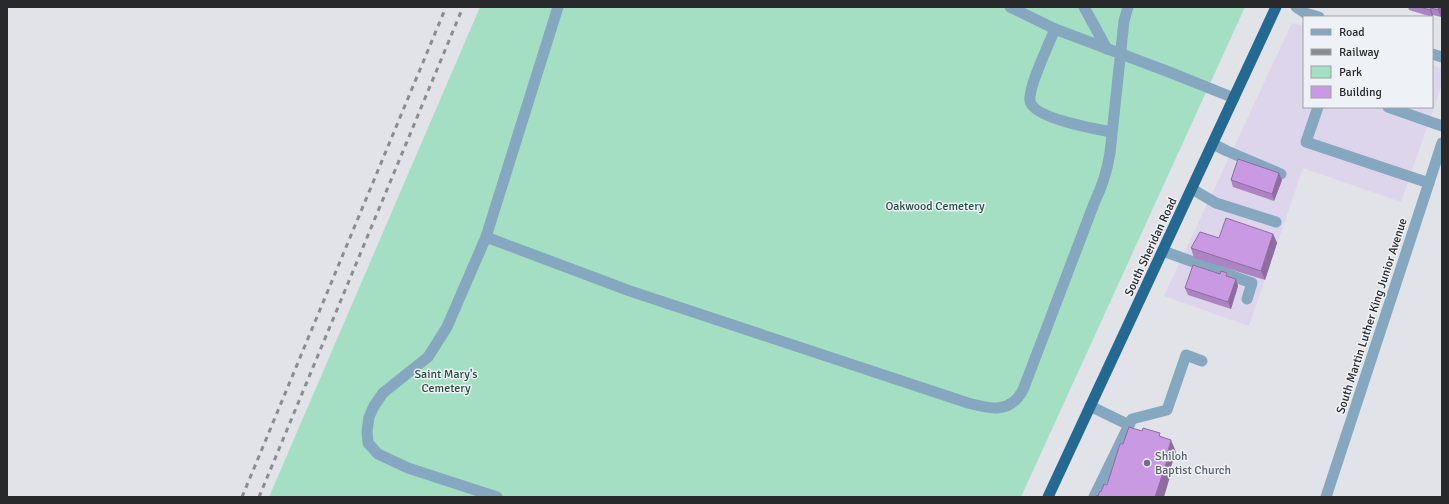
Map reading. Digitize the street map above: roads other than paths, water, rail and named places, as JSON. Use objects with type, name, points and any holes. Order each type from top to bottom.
[{"type":"highway","name":"South Sheridan Road","points":[[1048,497],[1276,7]]},
{"type":"street","points":[[497,497],[408,468],[384,457],[378,454],[368,443],[366,432],[369,418],[374,406],[383,393],[428,357],[447,327],[486,237],[558,7]]},
{"type":"street","points":[[1010,7],[1055,29],[1234,98]]},
{"type":"street","points":[[1084,7],[1107,49]]},
{"type":"street","points":[[486,237],[630,291],[968,403],[987,408],[999,408],[1010,405],[1018,400],[1023,390],[1095,201],[1103,184],[1107,170],[1122,54],[1124,21],[1128,7]]},
{"type":"street","points":[[1296,7],[1316,16]]},
{"type":"street","points":[[1055,29],[1033,86],[1030,102],[1041,113],[1046,115],[1083,127],[1111,132]]},
{"type":"street","points":[[1318,108],[1306,142],[1429,184]]},
{"type":"street","points":[[1391,108],[1442,126]]},
{"type":"street","name":"South Martin Luther King Junior Avenue","points":[[1326,497],[1442,143]]},
{"type":"street","points":[[1213,144],[1281,174]]},
{"type":"street","points":[[1192,189],[1216,203],[1276,222]]},
{"type":"street","points":[[1163,251],[1252,283],[1247,299]]},
{"type":"street","points":[[1094,497],[1132,419],[1167,410],[1186,355],[1202,361]]},
{"type":"street","points":[[1090,406],[1129,425]]},
{"type":"railway","points":[[242,497],[446,7]]},
{"type":"railway","points":[[259,497],[463,7]]},
{"type":"place","name":"Shiloh Baptist Church","points":[[1147,463]]},
{"type":"park label","name":"Oakwood Cemetery","points":[[935,206]]},
{"type":"park label","name":"Saint Mary's Cemetery","points":[[446,381]]}]
